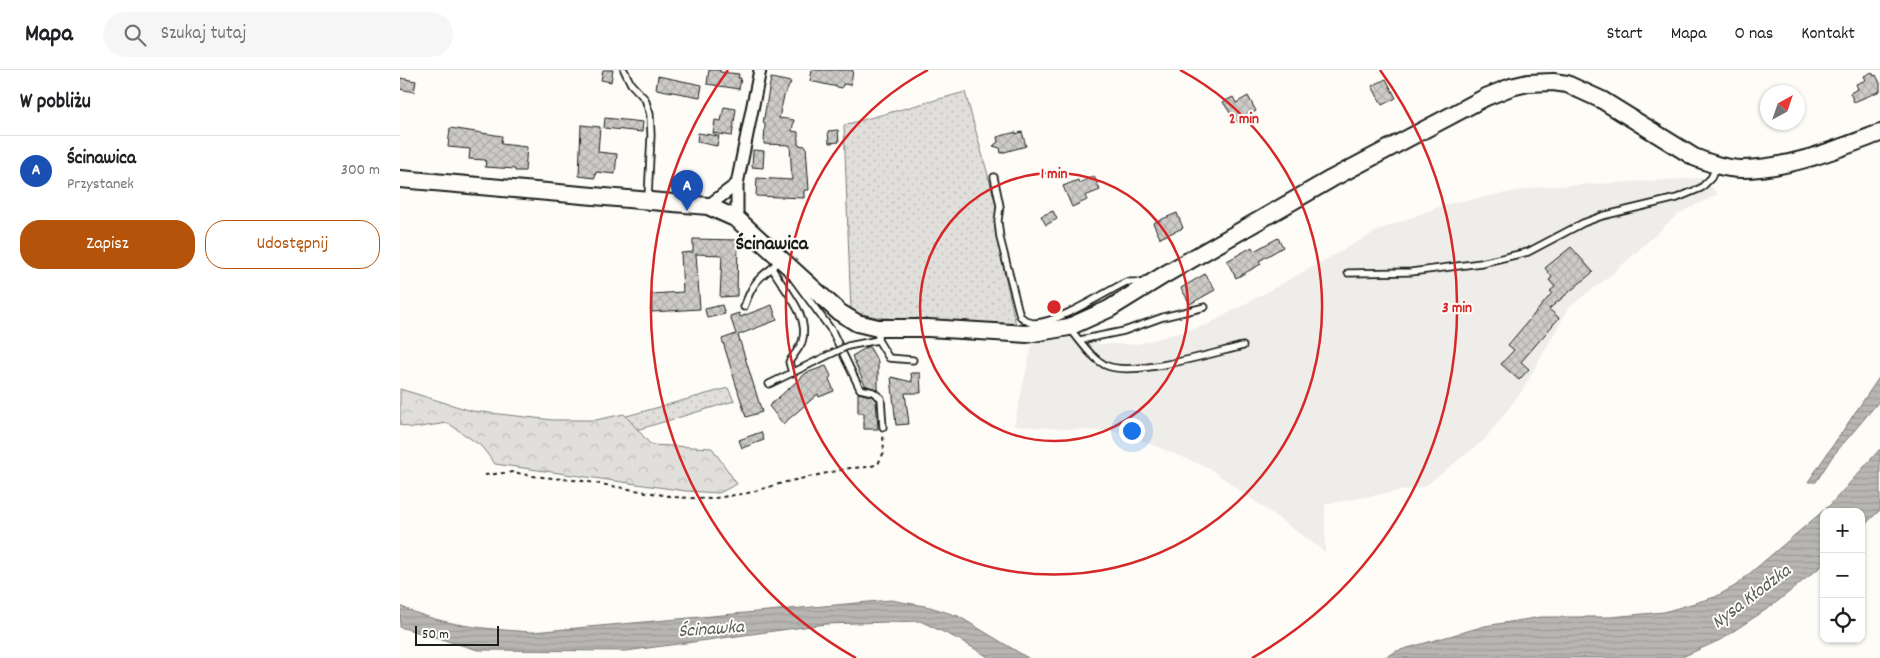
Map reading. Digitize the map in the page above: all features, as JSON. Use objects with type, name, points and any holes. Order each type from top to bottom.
[{"type":"street","points":[[737,219],[737,184],[760,70]]},
{"type":"street","points":[[400,180],[708,206],[737,219],[781,264],[839,312],[878,334],[928,328],[1027,334],[1068,328],[1108,309],[1331,179],[1486,98],[1528,83],[1553,82],[1567,84],[1581,90],[1602,100],[1694,157],[1718,166],[1741,169],[1790,162],[1832,151],[1880,133]]},
{"type":"street","points":[[708,206],[737,184]]},
{"type":"lane","points":[[624,70],[630,84],[645,99],[650,114],[650,179],[648,200]]},
{"type":"lane","points":[[1348,273],[1411,272],[1481,263],[1528,252],[1583,223],[1602,216],[1677,198],[1701,188],[1711,178],[1718,166]]},
{"type":"lane","points":[[994,177],[1000,206],[998,221],[1000,238],[1020,316],[1027,322],[1036,323],[1056,318],[1126,282],[1138,282],[1142,288]]},
{"type":"lane","points":[[744,307],[752,288],[761,276],[781,264]]},
{"type":"lane","points":[[781,264],[778,279],[793,298],[804,331],[802,343],[789,362],[792,373]]},
{"type":"lane","points":[[781,264],[818,310],[832,331],[860,389],[873,392],[881,398],[883,427]]},
{"type":"lane","points":[[1080,340],[1124,330],[1163,317],[1205,307]]},
{"type":"lane","points":[[1068,328],[1090,354],[1106,365],[1128,368],[1156,366],[1243,346]]},
{"type":"lane","points":[[769,384],[833,352],[878,334],[889,358],[913,360]]},
{"type":"path","points":[[485,475],[512,472],[583,481],[676,497],[709,499],[748,493],[795,480],[878,464],[884,452],[883,427]]},
{"type":"shaded area","points":[[1703,178],[1718,194],[1678,214],[1610,276],[1569,307],[1522,391],[1484,440],[1424,487],[1325,504],[1325,552],[1209,468],[1121,432],[1014,426],[1033,340],[1063,339],[1083,331],[1098,344],[1138,344],[1207,325],[1381,229],[1447,204],[1539,187]]},
{"type":"green space","points":[[965,92],[996,204],[995,230],[1016,325],[882,318],[851,312],[844,125]]},
{"type":"green space","points":[[728,388],[734,401],[633,431],[623,417]]},
{"type":"green space","points":[[400,389],[472,411],[553,420],[596,420],[624,414],[651,445],[712,448],[737,484],[719,493],[686,491],[495,464],[481,446],[448,423],[413,428],[400,425]]},
{"type":"water","points":[[1880,376],[1880,400],[1832,457],[1816,482],[1808,482]]},
{"type":"water","points":[[1880,449],[1880,510],[1865,524],[1865,508],[1826,508]]},
{"type":"water","name":"Nysa Kłodzka","points":[[1820,514],[1820,567],[1773,605],[1720,640],[1680,658],[1383,658],[1397,651],[1485,626],[1541,617],[1611,617],[1664,612],[1715,597],[1735,586]]},
{"type":"water","name":"Ścinawka","points":[[891,600],[930,607],[958,616],[1028,658],[990,658],[960,640],[920,621],[826,624],[626,651],[478,650],[400,627],[400,606],[416,613],[448,622],[482,628],[532,632]]},
{"type":"building","points":[[603,70],[613,70],[611,82],[601,80]]},
{"type":"building","points":[[709,70],[739,74],[738,78],[741,78],[739,89],[707,84]]},
{"type":"building","points":[[812,70],[853,70],[851,85],[843,84],[842,88],[810,81]]},
{"type":"building","points":[[1872,72],[1880,83],[1880,91],[1854,102],[1850,93],[1858,89],[1856,84],[1866,80],[1864,76]]},
{"type":"building","points":[[658,76],[702,85],[700,97],[656,89]]},
{"type":"building","points":[[400,78],[416,81],[414,92],[400,89]]},
{"type":"building","points":[[771,78],[791,82],[784,96],[779,118],[794,120],[792,131],[798,132],[798,145],[806,146],[809,190],[804,190],[804,198],[756,196],[757,178],[792,180],[790,145],[764,144],[765,124],[763,123]]},
{"type":"building","points":[[1386,79],[1396,98],[1382,105],[1372,86]]},
{"type":"building","points":[[1248,96],[1256,111],[1236,122],[1223,102],[1233,97],[1236,103]]},
{"type":"building","points":[[724,107],[736,109],[732,136],[713,133],[715,120],[721,121]]},
{"type":"building","points":[[605,118],[643,122],[642,132],[604,128]]},
{"type":"building","points":[[581,125],[600,127],[598,152],[617,154],[615,174],[596,172],[595,178],[579,176]]},
{"type":"building","points":[[450,128],[502,136],[501,144],[527,147],[525,171],[485,167],[486,160],[469,159],[470,149],[448,147]]},
{"type":"building","points":[[838,130],[839,142],[829,143],[828,131]]},
{"type":"building","points":[[1016,132],[1016,134],[1022,132],[1026,146],[1001,153],[1000,148],[993,146],[998,142],[997,137]]},
{"type":"building","points":[[698,133],[719,136],[717,146],[697,142]]},
{"type":"building","points":[[753,150],[764,151],[763,168],[752,167]]},
{"type":"building","points":[[1094,176],[1100,190],[1085,196],[1087,200],[1072,207],[1063,186],[1078,180],[1079,183]]},
{"type":"building","points":[[1053,211],[1057,219],[1046,225],[1041,216]]},
{"type":"building","points":[[1177,213],[1183,228],[1160,238],[1153,223]]},
{"type":"building","points":[[1278,238],[1283,247],[1259,261],[1261,264],[1236,278],[1227,261],[1252,247],[1254,251]]},
{"type":"building","points":[[693,239],[738,240],[737,296],[720,297],[722,255],[696,254],[700,309],[652,312],[651,294],[683,292],[681,253],[693,252]]},
{"type":"building","points":[[1571,247],[1593,272],[1549,309],[1559,318],[1521,362],[1529,369],[1519,380],[1501,364],[1514,350],[1508,345],[1555,287],[1549,280],[1552,277],[1545,268]]},
{"type":"building","points":[[1205,274],[1215,290],[1190,304],[1181,288]]},
{"type":"building","points":[[722,305],[725,314],[707,318],[705,309]]},
{"type":"building","points":[[772,305],[777,320],[738,335],[762,412],[746,417],[722,339],[736,334],[730,316],[739,313],[740,317]]},
{"type":"building","points":[[869,346],[878,362],[878,390],[865,385],[852,356]]},
{"type":"building","points":[[826,366],[831,376],[829,379],[834,391],[819,397],[818,394],[783,424],[769,406],[806,373]]},
{"type":"building","points":[[911,373],[920,373],[921,393],[905,393],[909,424],[896,425],[891,377],[912,382]]},
{"type":"building","points":[[858,393],[871,396],[876,400],[878,429],[864,429],[864,413],[858,413]]},
{"type":"building","points":[[761,432],[764,440],[742,448],[739,440]]},
{"type":"place","name":"Ścinawica","points":[[687,211]]},
{"type":"district","name":"Ścinawica","points":[[772,242]]}]
